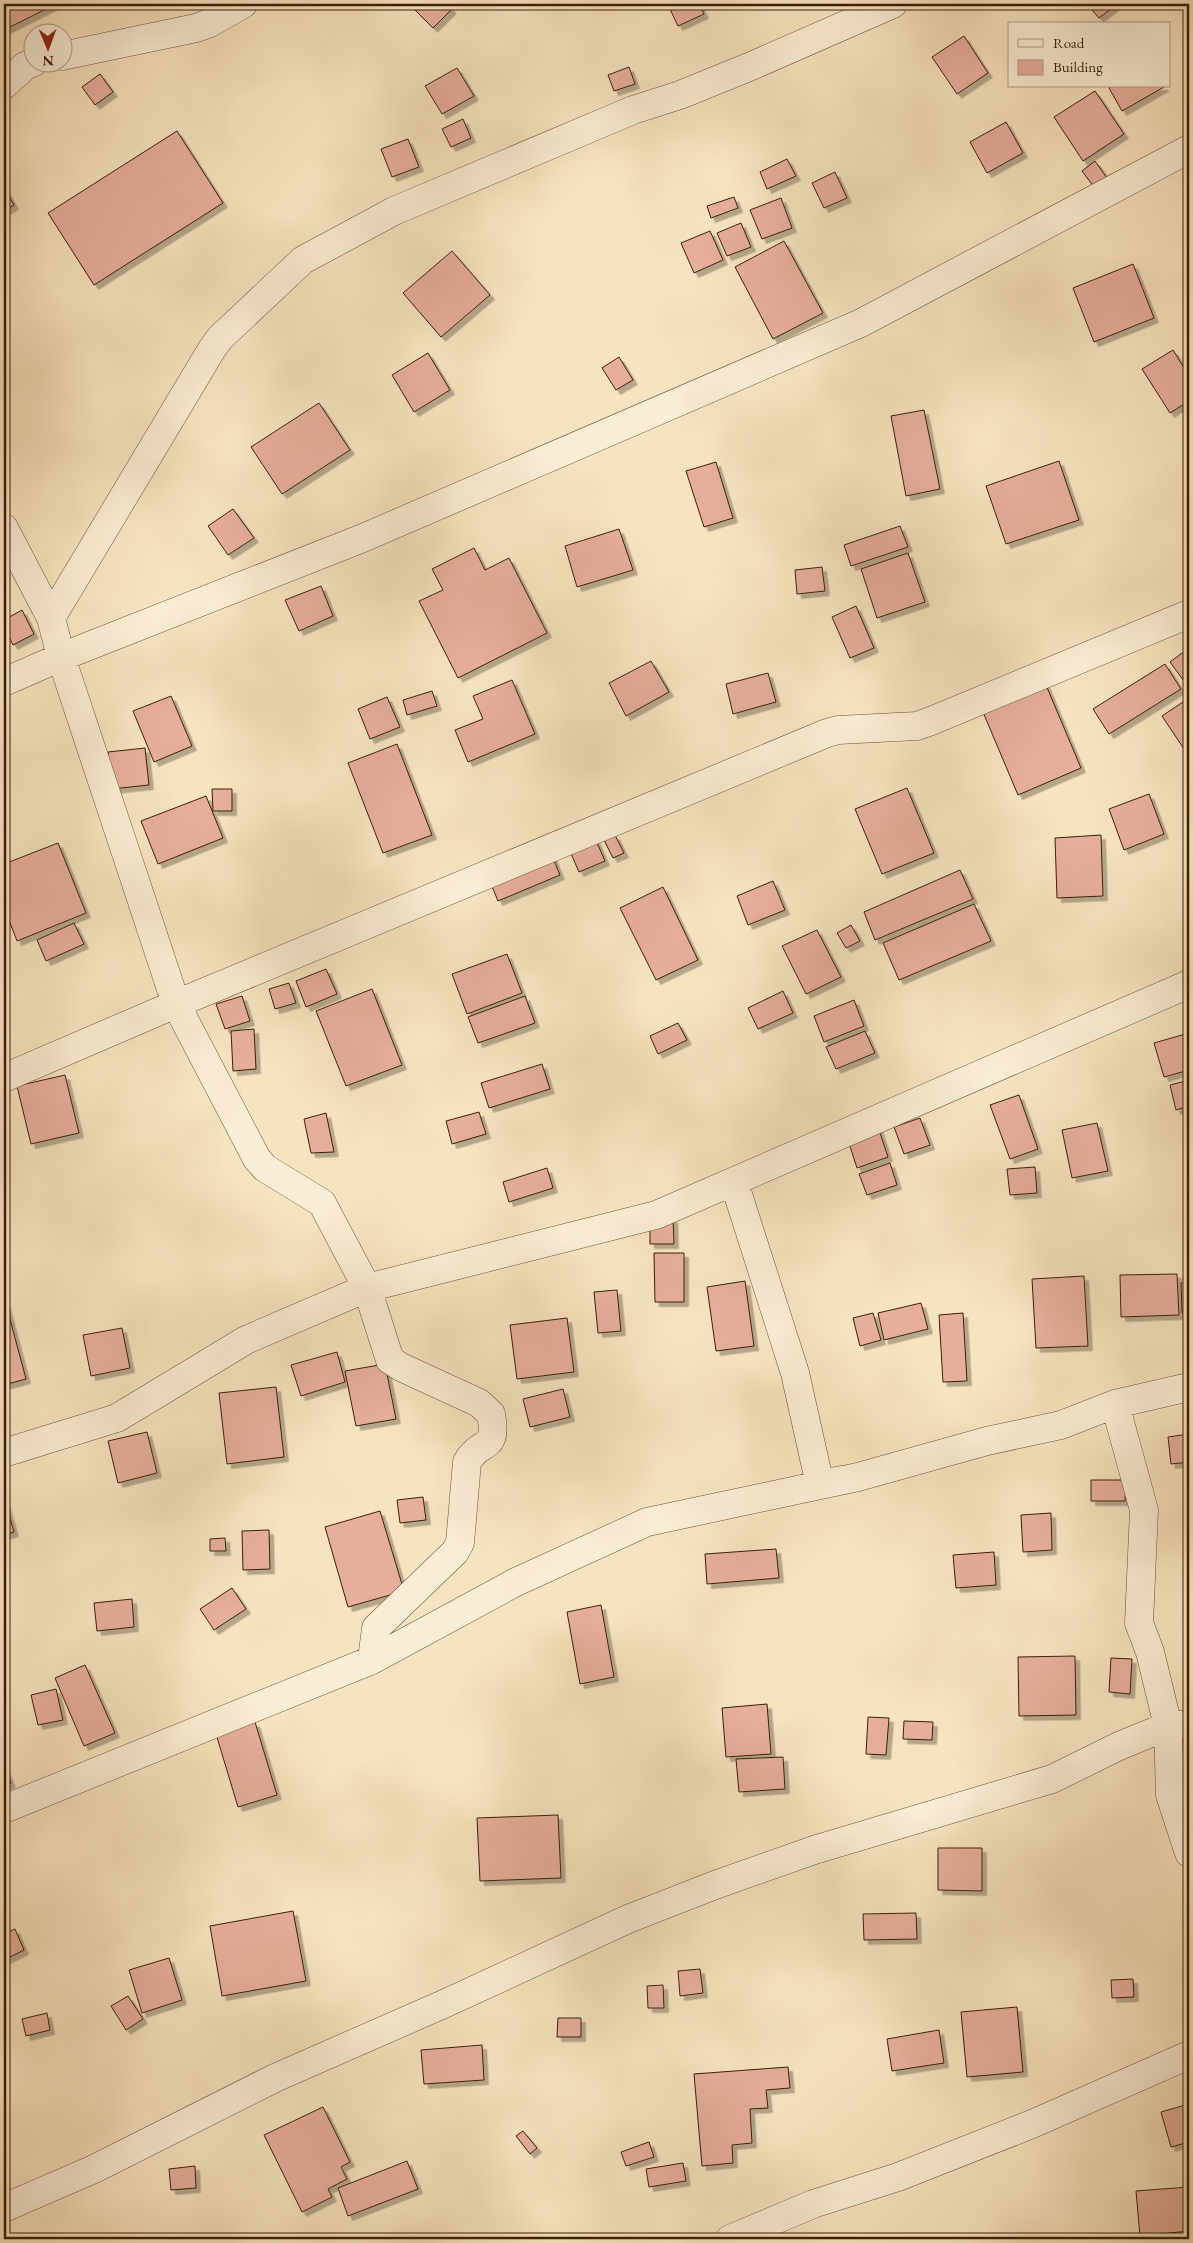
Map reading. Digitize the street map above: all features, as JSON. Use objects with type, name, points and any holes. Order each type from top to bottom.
[{"type":"street","points":[[72,54],[196,28],[210,23],[243,4]]},
{"type":"street","points":[[51,618],[212,348],[220,338],[303,260],[394,211],[633,110],[680,95],[749,68],[893,4]]},
{"type":"street","points":[[4,85],[22,69]]},
{"type":"street","points":[[4,682],[61,657],[363,538],[860,323],[1189,149]]},
{"type":"street","points":[[4,528],[51,618],[61,657],[176,1004],[257,1159],[266,1168],[322,1203],[367,1288],[390,1360],[401,1367],[479,1403],[491,1414],[494,1432],[487,1444],[472,1454],[467,1462],[460,1543],[455,1552],[376,1628],[372,1660]]},
{"type":"street","points":[[4,1078],[176,1004],[826,733],[838,730],[917,726],[1189,614]]},
{"type":"street","points":[[4,1453],[117,1418],[246,1340],[367,1288],[656,1216],[1189,984]]},
{"type":"street","points":[[734,1182],[795,1373],[818,1476],[824,1483],[858,1477]]},
{"type":"street","points":[[4,1809],[372,1660],[516,1582],[647,1522],[858,1477],[987,1441],[1061,1425],[1115,1404],[1189,1387]]},
{"type":"street","points":[[1115,1404],[1144,1510],[1139,1623],[1179,1725],[1170,1795],[1189,1853]]},
{"type":"street","points":[[4,2208],[94,2169],[275,2078],[446,2003],[628,1919],[715,1885],[814,1850],[1052,1779],[1119,1746],[1179,1725]]},
{"type":"street","points":[[730,2239],[813,2204],[898,2177],[1023,2128],[1189,2055]]},
{"type":"building","points":[[4,4],[56,4],[4,30]]},
{"type":"building","points":[[422,4],[446,4],[452,9],[433,28],[415,10]]},
{"type":"building","points":[[675,4],[699,4],[704,14],[678,26],[669,7]]},
{"type":"building","points":[[1087,4],[1117,4],[1099,18]]},
{"type":"building","points":[[964,36],[988,73],[957,94],[932,57]]},
{"type":"building","points":[[629,67],[635,84],[614,91],[608,75]]},
{"type":"building","points":[[457,68],[474,96],[442,114],[425,86]]},
{"type":"building","points":[[100,74],[113,92],[95,105],[82,87]]},
{"type":"building","points":[[1109,88],[1162,88],[1122,111]]},
{"type":"building","points":[[1095,91],[1124,134],[1083,161],[1054,117]]},
{"type":"building","points":[[463,119],[471,138],[451,147],[442,129]]},
{"type":"building","points":[[1006,122],[1023,153],[987,173],[970,142]]},
{"type":"building","points":[[177,131],[223,203],[94,285],[48,213]]},
{"type":"building","points":[[408,139],[419,167],[392,177],[381,149]]},
{"type":"building","points":[[787,159],[796,176],[767,189],[760,172]]},
{"type":"building","points":[[1095,161],[1107,178],[1094,187],[1082,171]]},
{"type":"building","points":[[835,172],[847,198],[824,208],[812,183]]},
{"type":"building","points":[[4,187],[14,205],[4,211]]},
{"type":"building","points":[[734,197],[738,208],[711,218],[707,206]]},
{"type":"building","points":[[781,198],[792,228],[762,239],[750,210]]},
{"type":"building","points":[[741,223],[751,247],[727,256],[717,233]]},
{"type":"building","points":[[710,231],[723,260],[694,273],[681,243]]},
{"type":"building","points":[[784,241],[823,313],[773,339],[735,267]]},
{"type":"building","points":[[452,251],[490,295],[441,337],[403,293]]},
{"type":"building","points":[[1133,264],[1154,318],[1094,342],[1073,288]]},
{"type":"building","points":[[1173,350],[1189,376],[1189,401],[1170,413],[1142,369]]},
{"type":"building","points":[[428,353],[450,390],[414,412],[392,375]]},
{"type":"building","points":[[619,357],[633,380],[616,390],[602,368]]},
{"type":"building","points":[[319,403],[350,450],[282,494],[251,447]]},
{"type":"building","points":[[924,410],[940,489],[906,496],[891,416]]},
{"type":"building","points":[[1059,461],[1079,520],[1006,544],[986,486]]},
{"type":"building","points":[[716,462],[733,518],[704,527],[686,471]]},
{"type":"building","points":[[233,509],[254,538],[228,555],[208,526]]},
{"type":"building","points":[[900,526],[908,547],[851,566],[844,545]]},
{"type":"building","points":[[619,529],[633,570],[577,587],[565,546]]},
{"type":"building","points":[[474,548],[485,570],[509,558],[547,633],[458,678],[419,601],[443,590],[432,569]]},
{"type":"building","points":[[908,553],[925,602],[877,618],[861,569]]},
{"type":"building","points":[[822,567],[825,591],[797,594],[795,570]]},
{"type":"building","points":[[321,586],[333,616],[299,631],[285,600]]},
{"type":"building","points":[[856,606],[874,648],[850,658],[832,617]]},
{"type":"building","points":[[22,610],[34,634],[13,645],[4,627],[4,620]]},
{"type":"building","points":[[1189,648],[1189,683],[1187,685],[1170,662]]},
{"type":"building","points":[[651,661],[669,692],[626,716],[609,683]]},
{"type":"building","points":[[1165,664],[1181,689],[1109,734],[1093,709]]},
{"type":"building","points":[[768,673],[776,702],[733,714],[726,684]]},
{"type":"building","points":[[1043,678],[1081,768],[1018,795],[980,705]]},
{"type":"building","points":[[512,680],[535,734],[468,762],[455,730],[483,719],[473,696]]},
{"type":"building","points":[[432,691],[437,706],[407,715],[403,700]]},
{"type":"building","points":[[171,696],[192,746],[154,762],[133,711]]},
{"type":"building","points":[[387,697],[400,727],[370,739],[358,709]]},
{"type":"building","points":[[1189,698],[1189,754],[1188,755],[1162,716]]},
{"type":"building","points":[[397,744],[432,835],[383,853],[348,763]]},
{"type":"building","points":[[145,748],[149,785],[112,789],[108,752]]},
{"type":"building","points":[[907,788],[934,853],[882,874],[855,809]]},
{"type":"building","points":[[212,789],[232,789],[232,811],[213,811]]},
{"type":"building","points":[[1149,794],[1164,834],[1124,850],[1109,809]]},
{"type":"building","points":[[206,796],[223,838],[158,864],[141,821]]},
{"type":"building","points":[[615,835],[624,853],[613,858],[604,840]]},
{"type":"building","points":[[1101,835],[1103,896],[1057,898],[1055,838]]},
{"type":"building","points":[[595,838],[605,861],[579,872],[569,849]]},
{"type":"building","points":[[58,843],[86,913],[17,941],[4,907],[4,864]]},
{"type":"building","points":[[551,853],[560,875],[498,901],[489,879]]},
{"type":"building","points":[[960,870],[973,899],[875,940],[864,912]]},
{"type":"building","points":[[773,881],[785,910],[748,925],[737,896]]},
{"type":"building","points":[[663,887],[698,960],[656,980],[620,908]]},
{"type":"building","points":[[974,904],[991,941],[899,980],[883,943]]},
{"type":"building","points":[[74,923],[84,944],[46,961],[37,940]]},
{"type":"building","points":[[851,925],[860,941],[846,948],[837,933]]},
{"type":"building","points":[[817,930],[841,977],[806,994],[782,946]]},
{"type":"building","points":[[507,954],[522,993],[467,1014],[452,974]]},
{"type":"building","points":[[326,969],[337,994],[306,1007],[296,981]]},
{"type":"building","points":[[289,983],[296,1003],[275,1009],[269,989]]},
{"type":"building","points":[[372,989],[402,1065],[346,1086],[316,1011]]},
{"type":"building","points":[[783,991],[793,1013],[758,1029],[748,1008]]},
{"type":"building","points":[[242,996],[250,1021],[225,1029],[216,1004]]},
{"type":"building","points":[[525,996],[535,1023],[478,1043],[468,1017]]},
{"type":"building","points":[[854,1000],[864,1026],[824,1042],[814,1016]]},
{"type":"building","points":[[678,1023],[687,1040],[658,1054],[650,1036]]},
{"type":"building","points":[[254,1029],[256,1069],[233,1071],[231,1031]]},
{"type":"building","points":[[865,1031],[875,1053],[836,1069],[826,1047]]},
{"type":"building","points":[[1189,1033],[1189,1070],[1164,1077],[1154,1043]]},
{"type":"building","points":[[542,1064],[550,1089],[489,1108],[481,1083]]},
{"type":"building","points":[[65,1075],[79,1133],[31,1144],[17,1086]]},
{"type":"building","points":[[1189,1080],[1189,1106],[1176,1110],[1170,1085]]},
{"type":"building","points":[[1019,1095],[1038,1149],[1010,1159],[990,1105]]},
{"type":"building","points":[[479,1112],[486,1134],[452,1144],[446,1121]]},
{"type":"building","points":[[326,1113],[334,1152],[311,1153],[304,1119]]},
{"type":"building","points":[[920,1118],[930,1145],[904,1154],[894,1127]]},
{"type":"building","points":[[1097,1123],[1108,1171],[1072,1178],[1062,1130]]},
{"type":"building","points":[[878,1127],[888,1157],[857,1168],[847,1137]]},
{"type":"building","points":[[890,1163],[897,1185],[867,1195],[859,1174]]},
{"type":"building","points":[[1035,1167],[1037,1193],[1010,1195],[1007,1169]]},
{"type":"building","points":[[547,1168],[553,1188],[509,1202],[503,1182]]},
{"type":"building","points":[[673,1218],[674,1244],[650,1244],[650,1219]]},
{"type":"building","points":[[654,1253],[684,1253],[684,1302],[655,1302]]},
{"type":"building","points":[[1177,1274],[1179,1315],[1121,1317],[1120,1275]]},
{"type":"building","points":[[1084,1276],[1088,1346],[1036,1348],[1032,1279]]},
{"type":"building","points":[[745,1281],[754,1346],[716,1351],[707,1287]]},
{"type":"building","points":[[1189,1282],[1189,1312],[1182,1313],[1181,1283]]},
{"type":"building","points":[[617,1290],[621,1331],[598,1333],[594,1292]]},
{"type":"building","points":[[921,1303],[928,1329],[884,1340],[878,1313]]},
{"type":"building","points":[[6,1304],[26,1379],[4,1385],[4,1305]]},
{"type":"building","points":[[873,1313],[881,1340],[860,1346],[853,1318]]},
{"type":"building","points":[[963,1313],[967,1381],[943,1382],[939,1315]]},
{"type":"building","points":[[567,1318],[574,1372],[517,1379],[510,1325]]},
{"type":"building","points":[[122,1328],[130,1368],[91,1376],[83,1335]]},
{"type":"building","points":[[337,1352],[345,1382],[301,1396],[291,1365]]},
{"type":"building","points":[[385,1364],[396,1419],[356,1426],[345,1371]]},
{"type":"building","points":[[276,1387],[284,1457],[227,1464],[219,1393]]},
{"type":"building","points":[[563,1389],[570,1417],[530,1427],[523,1399]]},
{"type":"building","points":[[147,1432],[157,1473],[118,1483],[108,1441]]},
{"type":"building","points":[[1189,1434],[1189,1462],[1171,1464],[1168,1437]]},
{"type":"building","points":[[1091,1480],[1126,1480],[1125,1501],[1091,1501]]},
{"type":"building","points":[[423,1497],[426,1520],[400,1523],[397,1500]]},
{"type":"building","points":[[4,1498],[14,1532],[4,1535]]},
{"type":"building","points":[[380,1511],[404,1591],[348,1607],[325,1527]]},
{"type":"building","points":[[1051,1513],[1052,1550],[1023,1552],[1021,1515]]},
{"type":"building","points":[[269,1530],[270,1569],[243,1570],[242,1531]]},
{"type":"building","points":[[225,1538],[226,1551],[210,1551],[210,1539]]},
{"type":"building","points":[[776,1549],[779,1578],[707,1584],[705,1554]]},
{"type":"building","points":[[994,1552],[996,1585],[956,1588],[953,1555]]},
{"type":"building","points":[[232,1588],[246,1609],[214,1630],[200,1609]]},
{"type":"building","points":[[132,1599],[134,1627],[97,1631],[94,1603]]},
{"type":"building","points":[[601,1605],[614,1677],[580,1684],[567,1612]]},
{"type":"building","points":[[1075,1656],[1076,1715],[1019,1716],[1018,1657]]},
{"type":"building","points":[[1111,1658],[1132,1659],[1130,1694],[1109,1692]]},
{"type":"building","points":[[85,1665],[115,1733],[84,1746],[55,1678]]},
{"type":"building","points":[[56,1689],[63,1720],[38,1725],[31,1695]]},
{"type":"building","points":[[767,1704],[771,1754],[726,1757],[722,1708]]},
{"type":"building","points":[[868,1717],[889,1718],[886,1755],[866,1754]]},
{"type":"building","points":[[904,1721],[933,1722],[932,1740],[903,1739]]},
{"type":"building","points":[[255,1722],[277,1795],[238,1807],[216,1734]]},
{"type":"building","points":[[783,1757],[785,1789],[739,1792],[736,1759]]},
{"type":"building","points":[[4,1766],[11,1783],[4,1786]]},
{"type":"building","points":[[558,1815],[561,1878],[480,1881],[477,1818]]},
{"type":"building","points":[[938,1848],[982,1848],[982,1891],[938,1890]]},
{"type":"building","points":[[293,1911],[306,1981],[222,1996],[210,1926]]},
{"type":"building","points":[[916,1913],[917,1939],[864,1940],[863,1914]]},
{"type":"building","points":[[15,1929],[24,1950],[4,1960],[4,1934]]},
{"type":"building","points":[[169,1958],[182,2000],[142,2013],[129,1970]]},
{"type":"building","points":[[700,1969],[703,1993],[680,1996],[678,1971]]},
{"type":"building","points":[[1133,1979],[1134,1997],[1112,1998],[1111,1980]]},
{"type":"building","points":[[663,1985],[664,2008],[648,2008],[647,1986]]},
{"type":"building","points":[[128,1996],[143,2019],[126,2030],[111,2006]]},
{"type":"building","points":[[1017,2007],[1023,2072],[967,2077],[961,2012]]},
{"type":"building","points":[[47,2013],[50,2030],[26,2036],[22,2019]]},
{"type":"building","points":[[558,2018],[581,2018],[581,2037],[557,2037]]},
{"type":"building","points":[[939,2030],[944,2063],[892,2071],[887,2039]]},
{"type":"building","points":[[482,2045],[484,2080],[424,2084],[421,2050]]},
{"type":"building","points":[[788,2067],[790,2088],[766,2090],[768,2108],[750,2109],[752,2143],[732,2145],[733,2163],[702,2166],[694,2074]]},
{"type":"building","points":[[1189,2104],[1189,2142],[1171,2147],[1161,2112]]},
{"type":"building","points":[[323,2107],[350,2162],[341,2167],[347,2179],[328,2189],[332,2197],[302,2212],[264,2135]]},
{"type":"building","points":[[523,2131],[537,2148],[530,2154],[516,2136]]},
{"type":"building","points":[[649,2142],[654,2157],[626,2166],[621,2152]]},
{"type":"building","points":[[407,2161],[418,2189],[348,2216],[338,2188]]},
{"type":"building","points":[[683,2163],[686,2181],[649,2187],[646,2169]]},
{"type":"building","points":[[195,2166],[196,2188],[171,2190],[169,2169]]},
{"type":"building","points":[[1189,2187],[1189,2231],[1140,2236],[1136,2191]]}]
